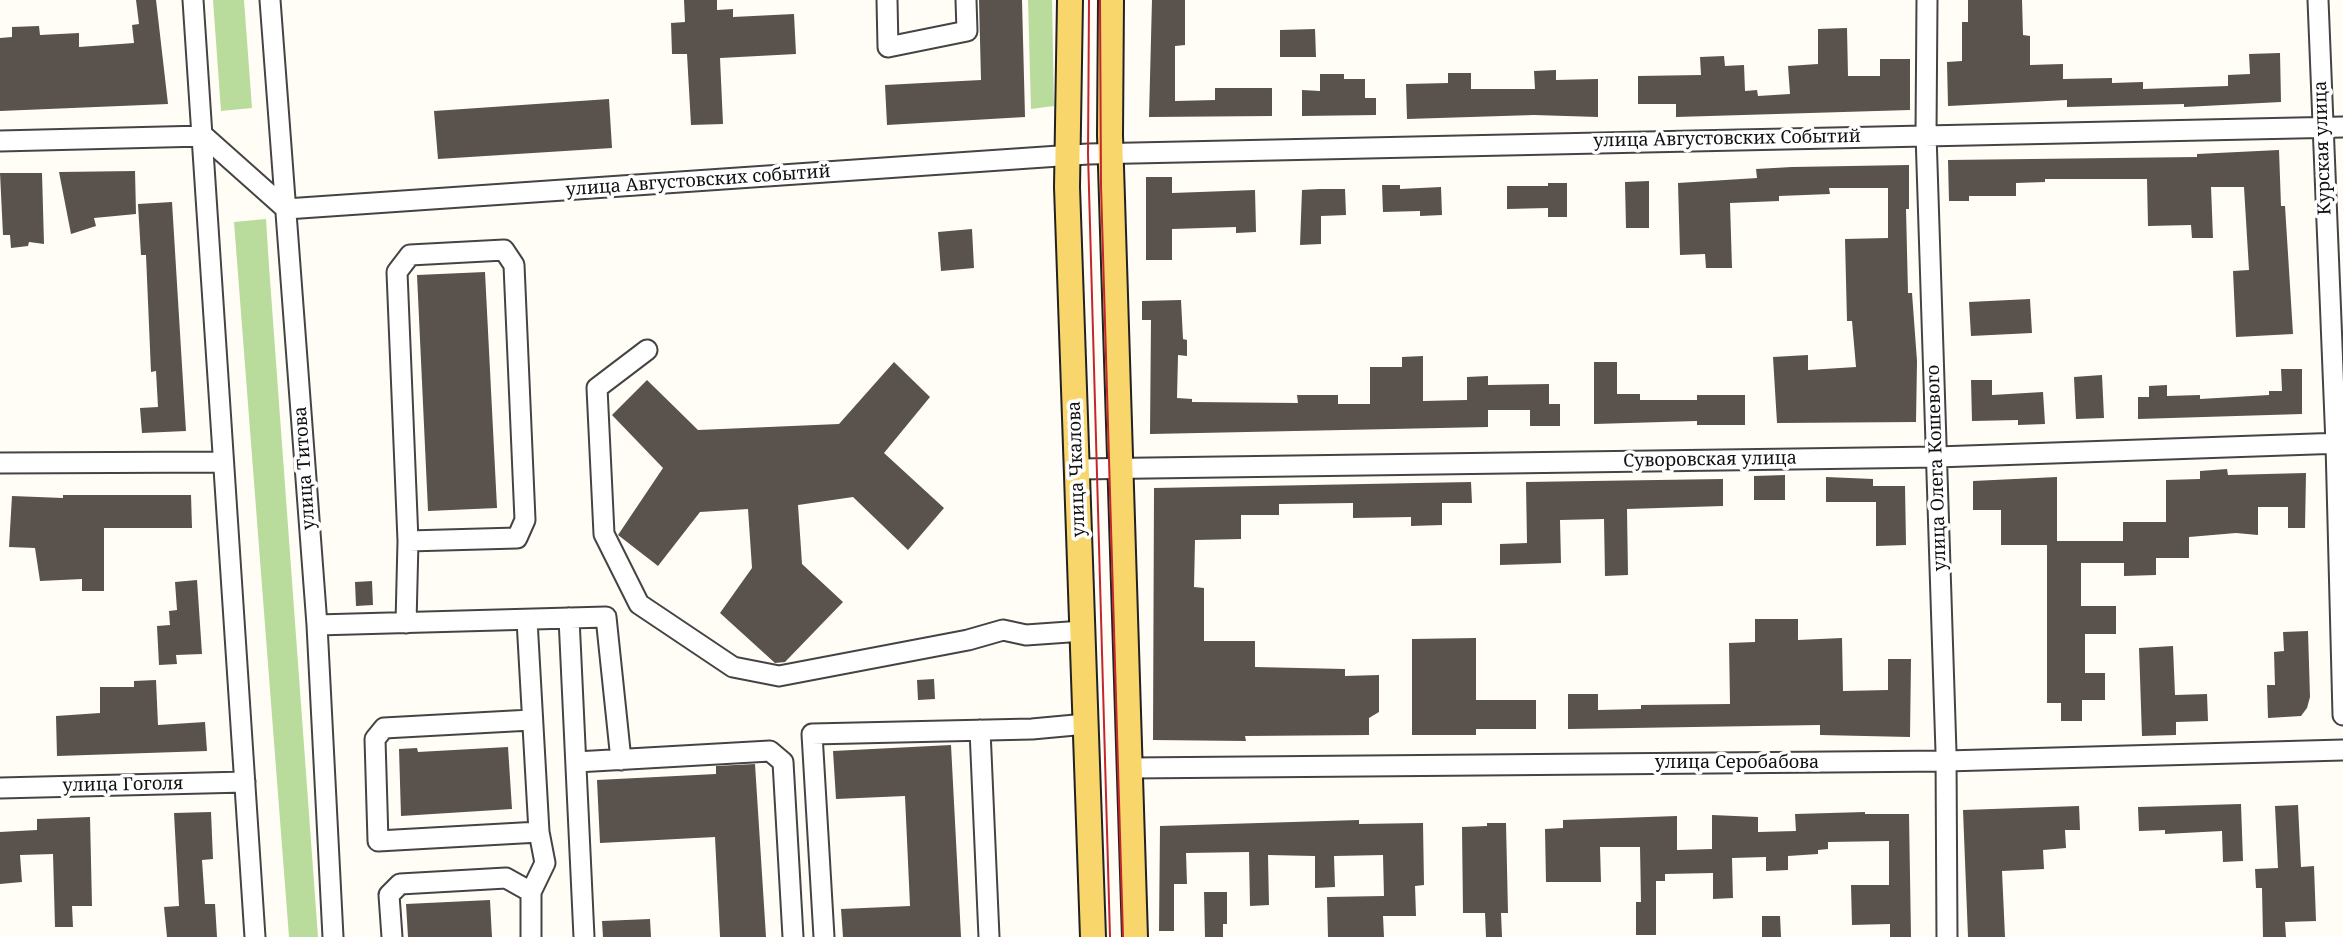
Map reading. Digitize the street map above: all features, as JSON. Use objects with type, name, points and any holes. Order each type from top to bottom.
[{"type":"main road","name":"улица Чкалова","points":[[1070,0],[1067,156],[1093,937]]},
{"type":"main road","points":[[1111,0],[1111,155],[1135,937]]},
{"type":"street","points":[[193,0],[255,937]]},
{"type":"street","name":"улица Титова","points":[[270,0],[317,625],[333,937]]},
{"type":"street","points":[[887,0],[888,47],[967,32],[966,0]]},
{"type":"street","name":"улица Олега Кошевого","points":[[1927,0],[1926,134],[1946,761],[1947,937]]},
{"type":"street","name":"Курская улица","points":[[2318,0],[2321,127],[2340,444],[2343,715]]},
{"type":"street","name":"улица Августовских Событий","points":[[1111,155],[1926,134],[2343,127]]},
{"type":"street","points":[[0,141],[204,136],[286,209]]},
{"type":"street","name":"улица Августовских событий","points":[[286,209],[1111,155]]},
{"type":"street","points":[[406,624],[408,541],[397,272],[410,255],[504,250],[514,265],[525,520],[517,538],[408,541]]},
{"type":"street","points":[[647,351],[597,388],[604,534],[639,604],[733,667],[779,676],[968,640],[1003,630],[1026,635],[1083,631]]},
{"type":"street","name":"Суворовская улица","points":[[1078,469],[1119,466],[1937,457],[2340,444]]},
{"type":"street","points":[[0,463],[223,462]]},
{"type":"street","points":[[317,625],[607,617],[621,760]]},
{"type":"street","points":[[569,618],[584,937]]},
{"type":"street","points":[[527,620],[539,832],[545,863],[531,892],[531,937]]},
{"type":"street","points":[[531,720],[384,727],[375,739],[378,841],[539,832]]},
{"type":"street","points":[[824,937],[811,734],[980,730],[1086,724]]},
{"type":"street","points":[[980,730],[989,937]]},
{"type":"street","name":"улица Серобабова","points":[[1130,768],[1946,761],[2343,750]]},
{"type":"street","points":[[576,762],[770,751],[783,762],[793,937]]},
{"type":"street","name":"улица Гоголя","points":[[0,788],[245,782]]},
{"type":"street","points":[[391,937],[389,895],[400,884],[506,878],[531,892]]},
{"type":"green space","points":[[213,0],[244,0],[252,108],[221,111]]},
{"type":"green space","points":[[1028,0],[1052,0],[1054,106],[1031,109]]},
{"type":"green space","points":[[266,219],[318,937],[289,937],[234,222]]},
{"type":"building","points":[[136,0],[156,0],[168,104],[0,111],[0,38],[12,37],[12,27],[39,26],[40,35],[79,33],[79,47],[134,43],[132,25],[139,24]]},
{"type":"building","points":[[684,0],[717,0],[717,10],[733,9],[733,17],[794,14],[796,54],[720,58],[723,124],[691,125],[687,54],[672,54],[671,23],[685,22]]},
{"type":"building","points":[[979,0],[1022,0],[1025,117],[887,125],[885,85],[981,80]]},
{"type":"building","points":[[1152,0],[1185,0],[1185,45],[1175,46],[1175,101],[1215,100],[1215,88],[1272,88],[1272,116],[1149,117]]},
{"type":"building","points":[[1968,0],[2022,0],[2023,35],[2030,36],[2030,65],[2063,64],[2063,79],[2112,78],[2112,83],[2143,82],[2143,89],[2228,86],[2228,75],[2250,74],[2249,54],[2280,53],[2281,102],[2184,107],[2184,104],[2067,107],[2067,100],[1948,106],[1947,62],[1962,61],[1962,22],[1968,22]]},
{"type":"building","points":[[1847,28],[1848,76],[1880,76],[1880,59],[1910,59],[1910,110],[1676,117],[1676,104],[1638,104],[1638,76],[1701,75],[1700,57],[1724,56],[1725,66],[1744,65],[1745,91],[1757,90],[1758,96],[1790,94],[1788,66],[1818,64],[1818,29]]},
{"type":"building","points":[[1315,29],[1316,57],[1280,57],[1280,30]]},
{"type":"building","points":[[1556,70],[1556,80],[1598,79],[1598,117],[1534,115],[1407,119],[1406,84],[1448,83],[1448,73],[1471,73],[1471,89],[1535,89],[1534,71]]},
{"type":"building","points":[[1320,74],[1344,74],[1344,79],[1365,79],[1365,98],[1376,98],[1376,115],[1302,116],[1302,90],[1320,91]]},
{"type":"building","points":[[609,99],[612,148],[438,159],[434,111]]},
{"type":"building","points":[[2279,150],[2281,206],[2285,206],[2293,334],[2236,337],[2233,271],[2249,270],[2244,187],[2211,187],[2213,238],[2192,238],[2191,225],[2148,226],[2147,179],[2045,179],[2045,182],[2016,183],[2016,196],[1969,196],[1969,201],[1949,201],[1948,160],[2197,157],[2197,154]]},
{"type":"building","points":[[1909,165],[1909,209],[1906,209],[1908,293],[1912,293],[1917,361],[1916,422],[1777,423],[1773,357],[1808,355],[1808,370],[1856,367],[1852,321],[1847,321],[1845,239],[1888,238],[1888,188],[1829,188],[1830,194],[1779,196],[1779,201],[1730,203],[1732,268],[1706,268],[1705,254],[1680,255],[1678,183],[1757,178],[1756,169]]},
{"type":"building","points":[[135,171],[136,214],[94,218],[96,226],[71,234],[59,172]]},
{"type":"building","points":[[0,173],[42,173],[44,244],[29,242],[28,246],[11,248],[10,235],[3,235]]},
{"type":"building","points":[[1146,177],[1172,177],[1172,193],[1255,190],[1256,232],[1236,233],[1236,227],[1172,229],[1172,260],[1146,260]]},
{"type":"building","points":[[1649,181],[1649,228],[1626,228],[1625,182]]},
{"type":"building","points":[[1548,183],[1567,183],[1567,217],[1548,217],[1548,208],[1507,209],[1507,186],[1548,186]]},
{"type":"building","points":[[1382,185],[1400,185],[1400,189],[1441,187],[1442,215],[1420,216],[1420,211],[1383,212]]},
{"type":"building","points":[[1345,189],[1346,215],[1321,216],[1321,244],[1300,245],[1302,190]]},
{"type":"building","points":[[172,202],[186,431],[142,433],[140,408],[158,407],[156,371],[151,372],[146,255],[141,255],[138,204]]},
{"type":"building","points":[[972,229],[974,268],[941,271],[938,232]]},
{"type":"building","points":[[485,272],[497,508],[428,511],[417,275]]},
{"type":"building","points":[[2030,299],[2032,333],[1971,336],[1969,302]]},
{"type":"building","points":[[1181,300],[1183,339],[1187,340],[1187,356],[1178,355],[1177,398],[1192,399],[1192,402],[1298,403],[1297,395],[1338,395],[1338,404],[1370,404],[1370,367],[1402,367],[1402,357],[1423,356],[1423,401],[1467,400],[1467,377],[1488,376],[1488,385],[1549,384],[1549,404],[1560,404],[1560,426],[1530,426],[1530,410],[1488,410],[1488,427],[1150,434],[1151,320],[1142,320],[1142,301]]},
{"type":"building","points":[[894,362],[930,397],[884,453],[944,508],[908,550],[853,497],[798,505],[802,564],[843,602],[785,662],[775,663],[720,613],[752,568],[748,509],[700,512],[658,566],[618,535],[663,468],[612,415],[647,380],[698,430],[839,424]]},
{"type":"building","points":[[1594,362],[1617,362],[1617,394],[1640,394],[1640,400],[1697,400],[1697,395],[1745,395],[1745,425],[1697,425],[1697,421],[1594,424]]},
{"type":"building","points":[[2281,369],[2302,369],[2302,414],[2138,419],[2138,397],[2149,397],[2149,386],[2167,385],[2167,396],[2200,395],[2200,399],[2269,395],[2269,391],[2282,391]]},
{"type":"building","points":[[2102,375],[2104,418],[2076,419],[2074,377]]},
{"type":"building","points":[[1971,380],[1992,380],[1992,395],[2043,392],[2045,424],[2018,425],[2018,420],[1972,421]]},
{"type":"building","points":[[2227,469],[2228,475],[2306,473],[2305,528],[2288,528],[2288,507],[2258,507],[2258,535],[2236,533],[2189,537],[2189,558],[2156,558],[2156,575],[2124,576],[2124,563],[2081,563],[2081,606],[2116,606],[2116,634],[2085,634],[2085,673],[2105,673],[2105,700],[2082,700],[2082,721],[2061,721],[2061,703],[2047,703],[2047,545],[2001,545],[2001,510],[1973,510],[1973,481],[2057,477],[2057,541],[2123,541],[2123,522],[2166,522],[2166,480],[2200,479],[2200,471]]},
{"type":"building","points":[[1785,475],[1785,500],[1754,500],[1754,476]]},
{"type":"building","points":[[1826,477],[1873,479],[1873,486],[1905,486],[1906,545],[1876,546],[1876,502],[1826,502]]},
{"type":"building","points":[[1723,479],[1723,506],[1627,509],[1628,575],[1605,576],[1604,519],[1560,520],[1561,563],[1500,565],[1500,544],[1527,543],[1526,482]]},
{"type":"building","points":[[1471,482],[1472,503],[1442,503],[1442,525],[1411,526],[1411,517],[1353,518],[1353,503],[1279,504],[1279,515],[1241,515],[1241,539],[1195,540],[1194,587],[1204,588],[1204,641],[1255,641],[1255,667],[1345,669],[1345,676],[1379,675],[1379,712],[1369,718],[1369,735],[1245,736],[1246,741],[1153,740],[1154,488]]},
{"type":"building","points":[[63,495],[191,495],[192,528],[104,528],[104,591],[82,591],[82,579],[40,581],[35,548],[9,547],[12,496],[63,498]]},
{"type":"building","points":[[197,580],[202,654],[176,655],[177,664],[159,665],[157,626],[170,625],[169,611],[177,610],[175,582]]},
{"type":"building","points":[[372,581],[373,605],[356,606],[355,582]]},
{"type":"building","points":[[1755,619],[1798,619],[1798,640],[1842,638],[1843,691],[1888,690],[1888,659],[1911,659],[1910,737],[1820,735],[1820,725],[1568,729],[1568,694],[1598,694],[1598,710],[1641,709],[1641,705],[1730,704],[1729,643],[1755,642]]},
{"type":"building","points":[[2308,631],[2310,697],[2307,708],[2301,716],[2268,718],[2267,685],[2275,685],[2274,652],[2284,651],[2283,632]]},
{"type":"building","points":[[1476,638],[1476,700],[1536,700],[1536,729],[1476,729],[1476,735],[1412,735],[1412,639]]},
{"type":"building","points":[[2173,646],[2175,695],[2207,694],[2208,721],[2176,722],[2176,735],[2142,736],[2139,648]]},
{"type":"building","points":[[934,679],[935,699],[918,700],[917,680]]},
{"type":"building","points":[[156,680],[158,725],[205,722],[207,751],[57,756],[56,716],[100,713],[100,687],[134,687],[134,681]]},
{"type":"building","points":[[951,745],[961,937],[843,937],[841,909],[910,906],[905,796],[836,799],[833,751]]},
{"type":"building","points":[[508,747],[512,809],[401,816],[399,749],[417,748],[418,752]]},
{"type":"building","points":[[755,764],[766,937],[720,937],[715,837],[600,843],[597,780],[716,774],[716,766]]},
{"type":"building","points":[[2241,804],[2243,861],[2223,862],[2222,831],[2165,834],[2165,830],[2139,831],[2138,807]]},
{"type":"building","points":[[2298,805],[2301,867],[2314,866],[2316,921],[2285,922],[2286,937],[2263,937],[2262,888],[2256,888],[2255,869],[2278,868],[2275,806]]},
{"type":"building","points":[[2079,806],[2080,830],[2065,830],[2066,848],[2043,850],[2044,869],[2002,871],[2005,937],[1968,937],[1963,810]]},
{"type":"building","points":[[211,812],[213,859],[202,860],[205,904],[215,904],[217,937],[167,937],[164,907],[179,906],[174,813]]},
{"type":"building","points":[[1795,814],[1909,814],[1911,937],[1890,937],[1890,924],[1852,925],[1851,885],[1889,885],[1889,841],[1828,842],[1828,849],[1818,850],[1818,854],[1788,856],[1788,870],[1766,871],[1766,857],[1732,858],[1733,898],[1713,899],[1713,873],[1665,874],[1665,881],[1656,881],[1656,935],[1636,935],[1636,902],[1641,902],[1640,847],[1600,847],[1601,882],[1546,882],[1545,829],[1563,828],[1563,820],[1677,816],[1677,850],[1712,849],[1712,815],[1758,817],[1758,832],[1796,831]]},
{"type":"building","points":[[90,817],[92,906],[72,906],[73,927],[55,927],[53,854],[20,855],[22,882],[0,884],[0,832],[37,830],[37,819]]},
{"type":"building","points":[[1359,820],[1359,824],[1423,823],[1424,885],[1415,886],[1416,916],[1383,916],[1384,937],[1328,937],[1327,897],[1384,896],[1383,855],[1334,856],[1335,887],[1315,888],[1315,856],[1268,855],[1269,905],[1250,906],[1249,852],[1186,853],[1187,884],[1174,884],[1174,931],[1159,931],[1160,826]]},
{"type":"building","points":[[1487,823],[1506,823],[1508,913],[1501,913],[1502,937],[1486,937],[1485,913],[1463,913],[1462,827],[1487,826]]},
{"type":"building","points":[[1204,892],[1227,892],[1227,924],[1223,924],[1223,937],[1205,937]]},
{"type":"building","points":[[490,900],[492,937],[408,937],[406,904]]},
{"type":"building","points":[[1762,916],[1780,916],[1781,937],[1762,937]]},
{"type":"building","points":[[650,919],[651,937],[603,937],[602,921]]},
{"type":"tram line","points":[[1089,0],[1088,154],[1110,937]]},
{"type":"tram line","points":[[1100,0],[1101,186],[1123,937]]}]
